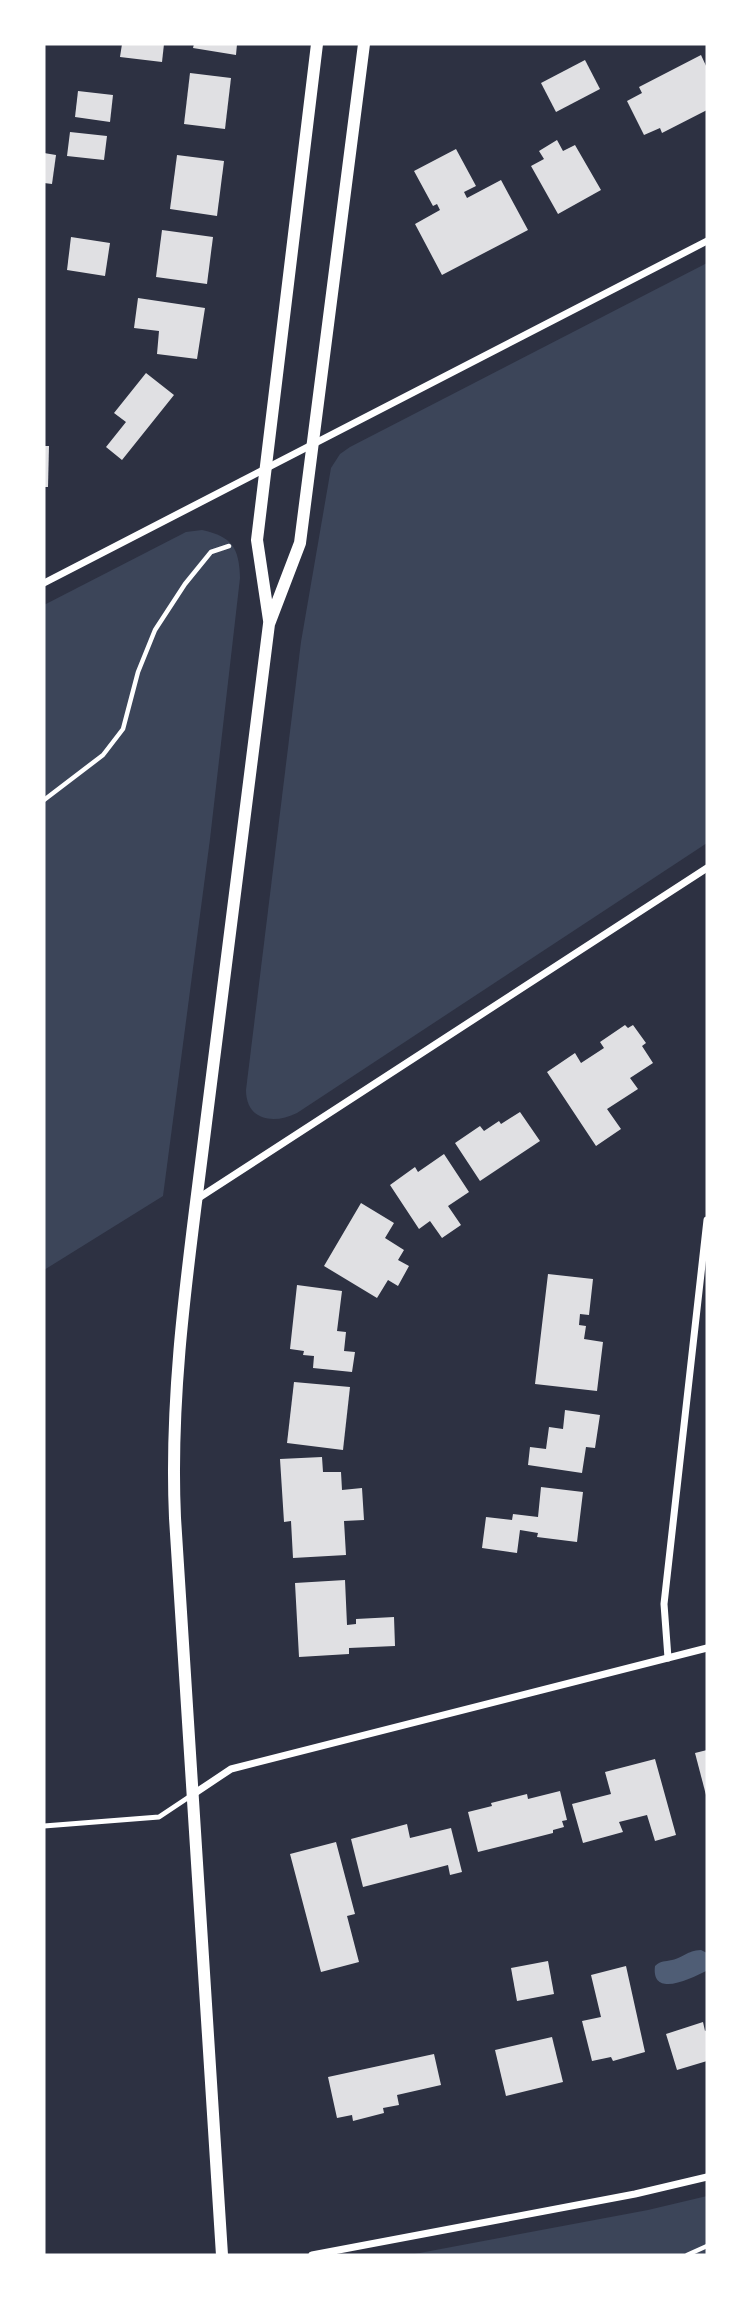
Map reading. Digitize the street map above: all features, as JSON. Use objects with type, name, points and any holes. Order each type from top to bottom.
[{"type":"street","points":[[269,624],[257,540],[317,44]]},
{"type":"street","points":[[222,2255],[172,1462],[174,1406],[197,1199],[269,624],[300,543],[364,44]]},
{"type":"street","points":[[44,583],[707,241]]},
{"type":"street","points":[[197,1199],[707,868]]},
{"type":"street","points":[[667,1658],[664,1604],[707,1220]]},
{"type":"street","points":[[192,1795],[231,1769],[707,1648]]},
{"type":"street","points":[[312,2255],[635,2194],[707,2177]]},
{"type":"lane","points":[[44,1826],[159,1817],[192,1795]]},
{"type":"path","points":[[44,800],[103,755],[123,729],[138,672],[155,630],[185,584],[211,552],[229,546]]},
{"type":"path","points":[[687,2255],[707,2246]]},
{"type":"shaded area","points":[[707,263],[707,843],[297,1113],[279,1119],[256,1114],[247,1100],[246,1090],[301,642],[331,468],[340,454],[350,447]]},
{"type":"shaded area","points":[[202,530],[220,536],[232,545],[238,558],[240,578],[210,839],[163,1196],[44,1270],[44,605],[186,532]]},
{"type":"shaded area","points":[[701,1950],[707,1953],[706,1971],[692,1978],[666,1984],[659,1982],[655,1976],[655,1966],[659,1963]]},
{"type":"shaded area","points":[[707,2196],[707,2255],[409,2255],[648,2210]]},
{"type":"building","points":[[122,44],[164,44],[162,62],[120,57]]},
{"type":"building","points":[[194,44],[237,44],[236,55],[193,48]]},
{"type":"building","points":[[701,55],[707,68],[707,110],[662,133],[660,128],[644,135],[627,101],[642,93],[639,87]]},
{"type":"building","points":[[585,60],[600,89],[556,112],[541,83]]},
{"type":"building","points":[[190,73],[231,78],[225,129],[184,124]]},
{"type":"building","points":[[78,91],[113,95],[110,122],[75,117]]},
{"type":"building","points":[[70,132],[107,136],[104,160],[67,156]]},
{"type":"building","points":[[557,140],[563,151],[575,145],[601,190],[558,214],[531,166],[544,159],[539,151]]},
{"type":"building","points":[[456,149],[476,186],[464,192],[467,198],[501,180],[528,230],[442,275],[415,224],[440,210],[437,204],[433,206],[414,171]]},
{"type":"building","points":[[44,153],[56,155],[52,184],[44,183]]},
{"type":"building","points":[[177,155],[224,161],[217,216],[170,209]]},
{"type":"building","points":[[162,230],[213,237],[207,284],[156,277]]},
{"type":"building","points":[[71,237],[110,243],[105,276],[67,270]]},
{"type":"building","points":[[138,298],[205,308],[197,359],[157,354],[159,331],[134,328]]},
{"type":"building","points":[[146,373],[174,395],[122,460],[106,447],[126,422],[114,413]]},
{"type":"building","points":[[44,446],[49,446],[48,487],[44,487]]},
{"type":"building","points":[[625,1025],[628,1028],[633,1025],[646,1043],[642,1046],[653,1063],[630,1078],[638,1089],[607,1109],[621,1129],[596,1146],[547,1072],[575,1053],[581,1063],[604,1048],[600,1042]]},
{"type":"building","points":[[520,1112],[540,1141],[480,1181],[455,1143],[480,1126],[484,1131]]},
{"type":"building","points":[[444,1154],[469,1192],[448,1206],[461,1225],[442,1238],[430,1221],[419,1229],[390,1185],[415,1167],[418,1172]]},
{"type":"building","points":[[361,1203],[394,1223],[385,1238],[404,1250],[398,1260],[409,1266],[398,1286],[388,1280],[377,1298],[324,1266]]},
{"type":"building","points":[[548,1274],[593,1279],[589,1315],[580,1314],[579,1325],[586,1326],[584,1339],[603,1342],[597,1391],[535,1384]]},
{"type":"building","points":[[297,1285],[342,1291],[337,1331],[346,1332],[344,1351],[355,1352],[352,1372],[313,1368],[314,1356],[303,1355],[304,1351],[290,1349]]},
{"type":"building","points":[[294,1382],[350,1387],[343,1450],[287,1443]]},
{"type":"building","points":[[565,1410],[600,1415],[595,1448],[586,1447],[582,1473],[528,1465],[530,1447],[546,1449],[549,1427],[563,1429]]},
{"type":"building","points":[[322,1457],[323,1472],[341,1472],[342,1490],[362,1488],[364,1520],[344,1521],[346,1555],[293,1558],[291,1521],[284,1522],[280,1459]]},
{"type":"building","points":[[541,1487],[583,1492],[577,1542],[537,1537],[538,1533],[520,1530],[517,1553],[482,1548],[486,1517],[512,1520],[513,1514],[538,1517]]},
{"type":"building","points":[[345,1580],[347,1625],[356,1624],[356,1619],[394,1617],[395,1646],[349,1648],[349,1654],[299,1657],[295,1583]]},
{"type":"building","points":[[707,1750],[707,1795],[706,1795],[695,1753]]},
{"type":"building","points":[[655,1759],[676,1835],[655,1841],[647,1815],[619,1822],[623,1832],[583,1843],[572,1804],[611,1794],[605,1772]]},
{"type":"building","points":[[560,1791],[567,1820],[562,1821],[564,1827],[553,1830],[553,1833],[478,1852],[468,1812],[527,1794],[528,1799]]},
{"type":"building","points":[[407,1824],[410,1838],[451,1828],[462,1872],[450,1875],[448,1865],[363,1887],[351,1839]]},
{"type":"building","points":[[336,1842],[355,1914],[347,1916],[359,1962],[321,1972],[290,1854]]},
{"type":"building","points":[[548,1961],[554,1994],[517,2001],[511,1968]]},
{"type":"building","points":[[626,1966],[645,2052],[613,2061],[611,2057],[592,2061],[582,2021],[601,2017],[591,1975]]},
{"type":"building","points":[[703,2022],[705,2031],[707,2030],[707,2061],[677,2070],[666,2034]]},
{"type":"building","points":[[552,2037],[563,2082],[506,2096],[495,2050]]},
{"type":"building","points":[[434,2054],[441,2085],[397,2095],[399,2105],[383,2108],[384,2113],[353,2121],[352,2115],[337,2118],[328,2077]]}]
